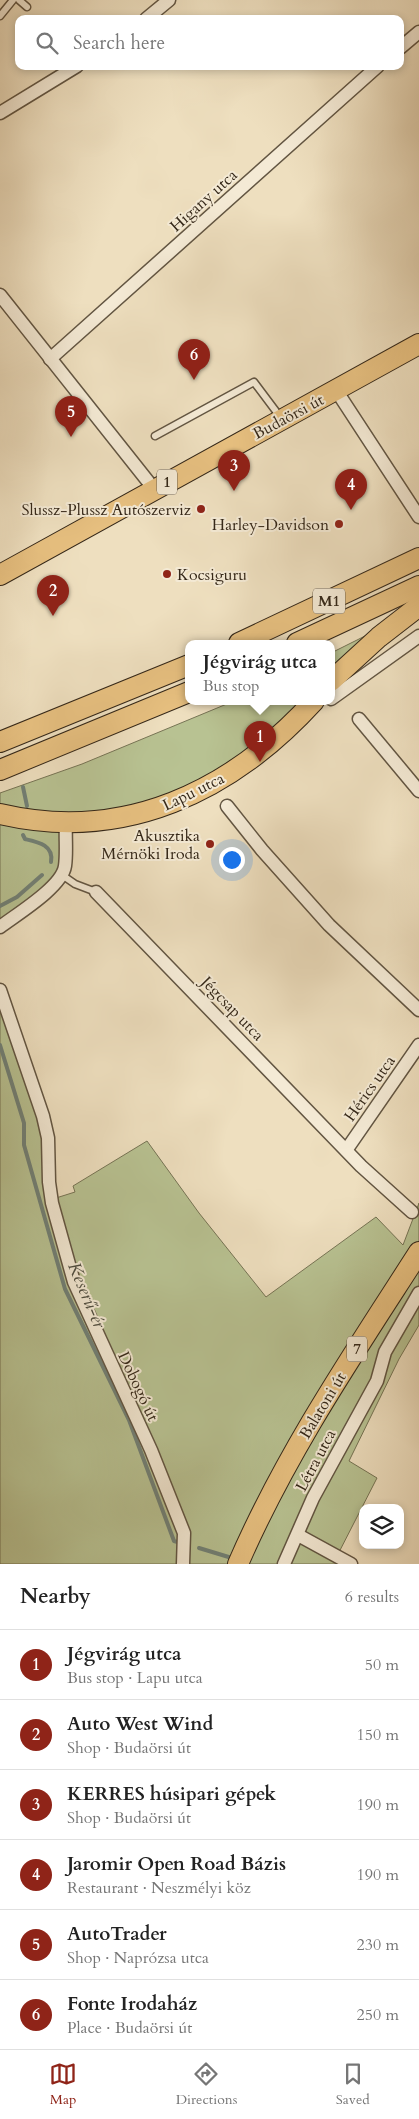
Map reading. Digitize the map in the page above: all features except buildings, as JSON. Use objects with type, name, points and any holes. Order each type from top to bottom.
[{"type":"main road","name":"Budaörsi út","points":[[0,574],[419,344]]},
{"type":"main road","name":"M1","points":[[245,640],[419,558]]},
{"type":"main road","name":"M1","points":[[303,640],[419,586]]},
{"type":"main road","points":[[335,678],[379,637],[419,606]]},
{"type":"main road","points":[[0,742],[185,667]]},
{"type":"main road","points":[[0,770],[185,694]]},
{"type":"main road","points":[[287,730],[310,705]]},
{"type":"main road","name":"Lapu utca","points":[[0,814],[66,823],[110,820],[143,813],[183,800],[214,784],[287,730]]},
{"type":"main road","name":"Balatoni út","points":[[238,1564],[272,1490],[297,1446],[419,1252]]},
{"type":"street","points":[[151,15],[170,0]]},
{"type":"street","points":[[404,45],[419,32]]},
{"type":"street","points":[[0,113],[70,70]]},
{"type":"street","name":"Higany utca","points":[[50,359],[374,70]]},
{"type":"street","points":[[0,295],[154,489]]},
{"type":"street","points":[[336,390],[419,517]]},
{"type":"street","name":"Lapu utca","points":[[335,696],[419,636]]},
{"type":"street","name":"Lapu utca","points":[[287,730],[323,705]]},
{"type":"street","points":[[358,719],[419,791]]},
{"type":"street","points":[[227,806],[262,850],[329,925],[419,1010]]},
{"type":"street","points":[[0,927],[51,888],[62,875],[65,867],[66,823]]},
{"type":"street","name":"Jégcsap utca","points":[[96,892],[361,1166],[412,1212]]},
{"type":"street","name":"Dobogó út","points":[[0,990],[43,1116],[48,1138],[48,1182],[74,1282],[150,1450],[184,1534],[182,1564]]},
{"type":"street","name":"Hérics utca","points":[[346,1149],[419,1045]]},
{"type":"street","name":"Létra utca","points":[[284,1564],[313,1498],[377,1381],[385,1352],[419,1293]]},
{"type":"street","points":[[385,1306],[403,1320]]},
{"type":"street","points":[[298,1535],[351,1564]]},
{"type":"lane","points":[[0,16],[13,0]]},
{"type":"lane","points":[[18,0],[27,7]]},
{"type":"lane","points":[[155,436],[254,382],[282,419]]},
{"type":"lane","name":"Jégcsap utca","points":[[62,875],[75,884],[96,892]]},
{"type":"green space","points":[[411,613],[335,678],[335,651]]},
{"type":"green space","points":[[224,705],[309,705],[214,784],[66,823],[65,867],[0,927],[0,793],[82,764]]},
{"type":"green space","points":[[0,998],[43,1128],[56,1198],[75,1192],[73,1186],[147,1141],[199,1213],[266,1297],[376,1217],[403,1245],[419,1203],[419,1325],[399,1359],[349,1461],[377,1478],[364,1504],[359,1504],[359,1513],[335,1560],[340,1564],[0,1564]]},
{"type":"waterway","name":"Keserű-ér","points":[[23,787],[27,806]]},
{"type":"waterway","name":"Keserű-ér","points":[[23,835],[25,839],[40,843],[48,848],[51,862]]},
{"type":"waterway","name":"Keserű-ér","points":[[0,906],[17,897],[42,875]]},
{"type":"waterway","name":"Keserű-ér","points":[[0,1045],[24,1123],[24,1145],[65,1289],[129,1420],[174,1541],[181,1543]]},
{"type":"waterway","name":"Keserű-ér","points":[[199,1548],[232,1558]]},
{"type":"place","name":"Fonte Irodaház","points":[[194,380]]},
{"type":"place","name":"AutoTrader","points":[[71,437]]},
{"type":"place","name":"KERRES húsipari gépek","points":[[234,491]]},
{"type":"place","name":"Slussz-Plussz Autószerviz","points":[[201,509]]},
{"type":"place","name":"Jaromir Open Road Bázis","points":[[351,510]]},
{"type":"place","name":"Harley-Davidson","points":[[339,524]]},
{"type":"place","name":"Kocsiguru","points":[[167,574]]},
{"type":"place","name":"Auto West Wind","points":[[53,616]]},
{"type":"place","name":"Jégvirág utca","points":[[260,762]]},
{"type":"place","name":"Akusztika Mérnöki Iroda","points":[[210,844]]}]
